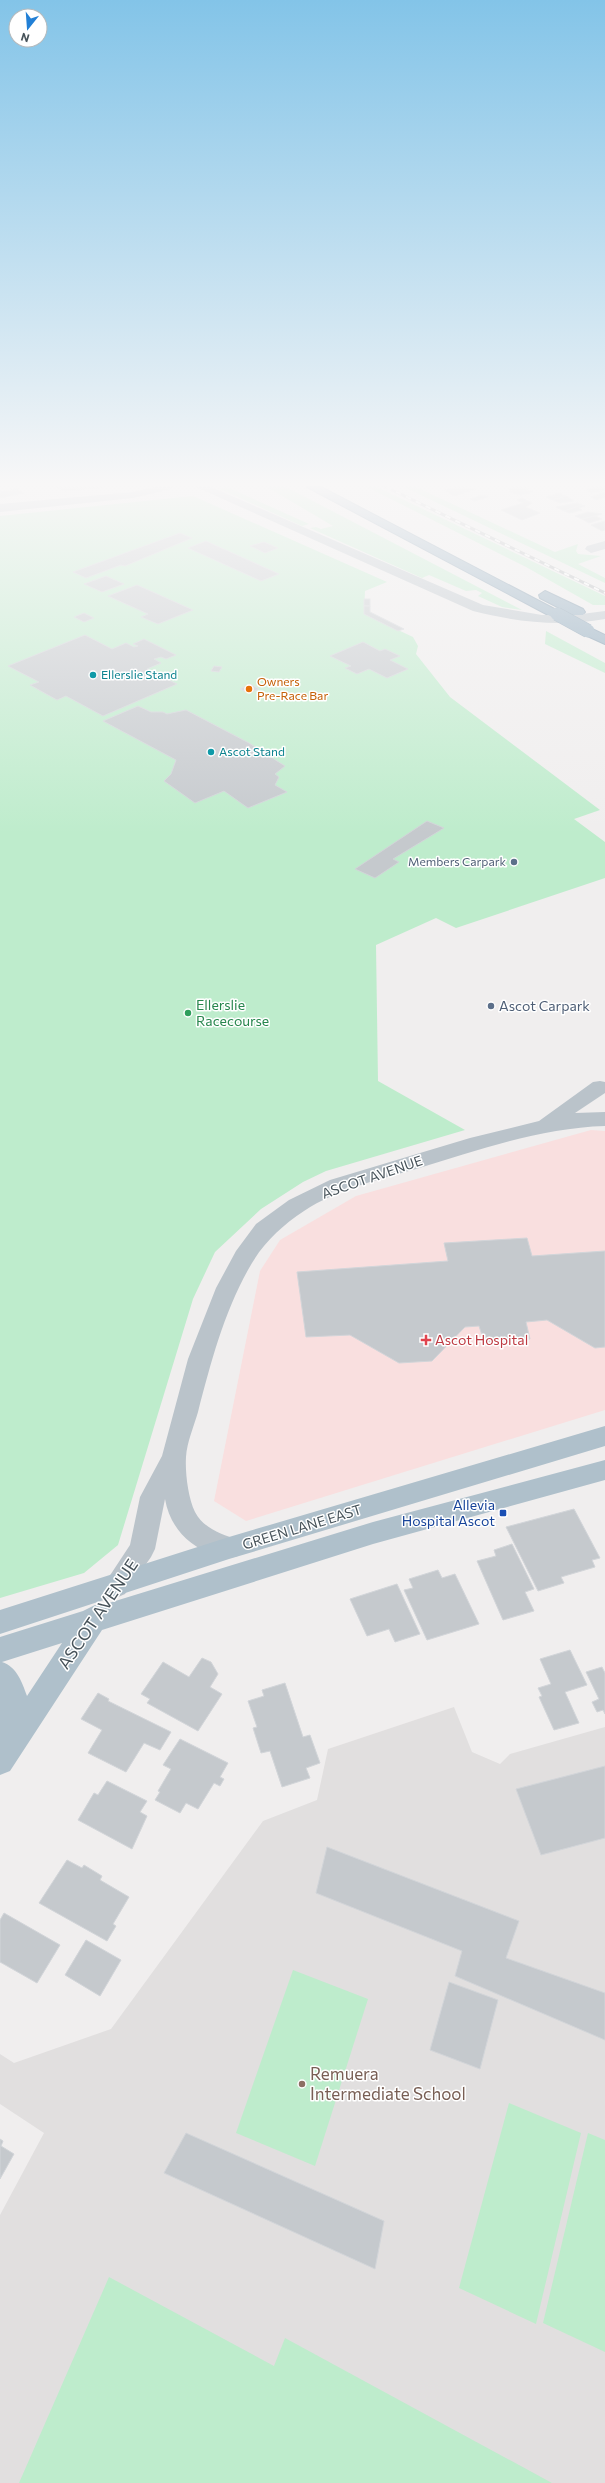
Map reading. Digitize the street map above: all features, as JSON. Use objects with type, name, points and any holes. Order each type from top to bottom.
[{"type":"highway","points":[[536,603],[605,640]]},
{"type":"highway","points":[[560,603],[605,626]]},
{"type":"main road","name":"GREEN LANE EAST","points":[[0,1622],[116,1586],[229,1548],[605,1436]]},
{"type":"main road","name":"GREEN LANE EAST","points":[[0,1650],[214,1581],[428,1518],[529,1493],[605,1470]]},
{"type":"main road","name":"ASCOT AVENUE","points":[[7,1751],[116,1586]]},
{"type":"main road","points":[[0,1674],[8,1681],[14,1695],[7,1751]]},
{"type":"street","points":[[465,603],[478,608],[507,615],[555,620],[605,615]]},
{"type":"street","points":[[603,1085],[598,1095],[600,1104],[605,1110]]},
{"type":"street","name":"ASCOT AVENUE","points":[[540,1127],[603,1085]]},
{"type":"street","name":"ASCOT AVENUE","points":[[116,1586],[142,1549],[153,1497],[174,1456],[200,1359],[227,1288],[244,1257],[264,1230],[297,1205],[337,1185],[477,1143],[540,1127],[575,1120],[605,1119]]},
{"type":"street","name":"ASCOT AVENUE","points":[[174,1456],[175,1483],[180,1513],[185,1522],[215,1545],[229,1548]]},
{"type":"shaded area","name":"Ascot Hospital","points":[[591,1130],[605,1131],[605,1410],[246,1521],[214,1501],[260,1271],[280,1240],[356,1196]]},
{"type":"shaded area","name":"Remuera Intermediate School","points":[[454,1707],[472,1752],[500,1764],[510,1754],[605,1727],[605,2483],[0,2483],[0,2215],[44,2133],[0,2104],[0,2054],[14,2063],[111,2029],[263,1821],[317,1800],[328,1749]]},
{"type":"green space","name":"Ellerslie Racecourse","points":[[0,603],[364,603],[364,614],[413,637],[418,646],[416,654],[450,697],[600,810],[574,819],[605,842],[605,878],[456,928],[436,918],[376,945],[378,1081],[465,1130],[326,1171],[303,1182],[261,1209],[215,1252],[193,1299],[118,1545],[84,1573],[0,1598]]},
{"type":"green space","points":[[493,603],[508,603],[522,610],[502,607]]},
{"type":"green space","points":[[589,603],[605,603],[605,605],[593,605]]},
{"type":"green space","points":[[546,631],[605,663],[605,673],[545,644]]},
{"type":"green space","points":[[293,1970],[368,1999],[315,2166],[236,2133]]},
{"type":"green space","points":[[509,2103],[581,2133],[536,2324],[459,2288]]},
{"type":"green space","points":[[588,2133],[605,2140],[605,2352],[543,2323]]},
{"type":"green space","points":[[109,2277],[274,2366],[285,2338],[552,2483],[19,2483]]},
{"type":"building","points":[[123,603],[177,603],[193,610],[158,624],[141,617],[148,614]]},
{"type":"building","points":[[364,603],[370,603],[370,606],[364,606]]},
{"type":"building","points":[[364,606],[370,606],[370,612],[404,629],[398,631],[364,614]]},
{"type":"building","points":[[84,613],[94,618],[84,622],[74,617]]},
{"type":"building","name":"Ellerslie Stand","points":[[85,635],[112,649],[126,643],[134,647],[138,646],[133,644],[144,639],[176,655],[166,659],[161,657],[154,659],[161,663],[147,669],[177,684],[103,716],[66,696],[57,700],[30,685],[39,682],[8,666]]},
{"type":"building","points":[[363,642],[380,651],[385,649],[400,656],[390,660],[408,669],[387,678],[369,669],[357,674],[345,668],[351,666],[330,656]]},
{"type":"building","points":[[214,666],[222,667],[219,672],[211,671]]},
{"type":"building","name":"Owners Pre-Race Bar","points":[[250,684],[259,689],[249,693],[240,689]]},
{"type":"building","name":"Ascot Stand","points":[[138,706],[151,712],[163,712],[167,714],[186,710],[249,743],[285,766],[275,774],[279,777],[275,785],[287,792],[248,808],[224,791],[195,803],[164,781],[171,774],[176,760],[103,721]]},
{"type":"building","points":[[427,821],[444,828],[393,859],[399,862],[375,878],[355,869]]},
{"type":"building","points":[[527,1238],[532,1256],[605,1251],[605,1347],[595,1348],[547,1320],[526,1322],[530,1339],[484,1342],[479,1326],[465,1327],[432,1361],[399,1363],[350,1335],[306,1337],[297,1272],[448,1261],[444,1243]]},
{"type":"building","points":[[574,1509],[600,1558],[592,1560],[595,1567],[561,1577],[564,1583],[538,1591],[506,1527]]},
{"type":"building","points":[[512,1544],[534,1589],[525,1592],[534,1611],[503,1620],[477,1561],[496,1556],[494,1550]]},
{"type":"building","points":[[438,1570],[442,1578],[455,1574],[479,1624],[427,1640],[404,1590],[413,1588],[409,1579]]},
{"type":"building","points":[[397,1584],[420,1634],[395,1642],[389,1629],[367,1636],[350,1599]]},
{"type":"building","points":[[570,1650],[587,1685],[565,1692],[579,1723],[554,1730],[539,1697],[542,1696],[538,1688],[551,1684],[540,1659]]},
{"type":"building","points":[[202,1658],[211,1662],[218,1674],[210,1687],[222,1694],[198,1731],[147,1703],[150,1699],[141,1694],[163,1662],[189,1677]]},
{"type":"building","points":[[602,1667],[605,1673],[605,1714],[603,1710],[597,1712],[592,1702],[599,1699],[586,1672]]},
{"type":"building","points":[[285,1683],[303,1737],[310,1735],[320,1763],[306,1768],[310,1778],[282,1787],[270,1751],[261,1753],[253,1728],[257,1727],[248,1701],[264,1696],[262,1690]]},
{"type":"building","points":[[98,1693],[109,1699],[108,1701],[171,1732],[160,1750],[144,1743],[126,1772],[88,1753],[102,1730],[81,1719]]},
{"type":"building","points":[[180,1739],[228,1763],[220,1777],[224,1779],[220,1786],[214,1783],[198,1809],[186,1803],[180,1813],[155,1800],[160,1792],[158,1791],[171,1769],[163,1765]]},
{"type":"building","points":[[605,1766],[605,1838],[541,1855],[516,1789]]},
{"type":"building","points":[[107,1781],[147,1801],[140,1812],[147,1816],[132,1849],[78,1820],[94,1793],[98,1795]]},
{"type":"building","points":[[327,1847],[519,1921],[506,1958],[605,1993],[605,2040],[455,1976],[462,1951],[316,1893]]},
{"type":"building","points":[[67,1860],[82,1868],[84,1865],[102,1876],[100,1880],[129,1897],[113,1924],[116,1926],[107,1941],[39,1903]]},
{"type":"building","points":[[4,1913],[60,1945],[37,1983],[0,1962],[0,1920]]},
{"type":"building","points":[[86,1940],[121,1960],[100,1996],[65,1975]]},
{"type":"building","points":[[449,1982],[498,2000],[480,2069],[430,2050]]},
{"type":"building","points":[[186,2133],[384,2221],[375,2269],[164,2173]]},
{"type":"building","points":[[0,2139],[3,2141],[1,2146],[14,2154],[0,2179]]},
{"type":"place","name":"Ellerslie Stand","points":[[93,675]]},
{"type":"place","name":"Owners Pre-Race Bar","points":[[249,689]]},
{"type":"place","name":"Ascot Stand","points":[[211,752]]},
{"type":"place","name":"Members Carpark","points":[[514,862]]},
{"type":"place","name":"Ascot Carpark","points":[[491,1006]]},
{"type":"place","name":"Ellerslie Racecourse","points":[[188,1013]]},
{"type":"place","name":"Ascot Hospital","points":[[426,1340]]},
{"type":"place","name":"Allevia Hospital Ascot","points":[[503,1513]]},
{"type":"place","name":"Remuera Intermediate School","points":[[302,2084]]}]
